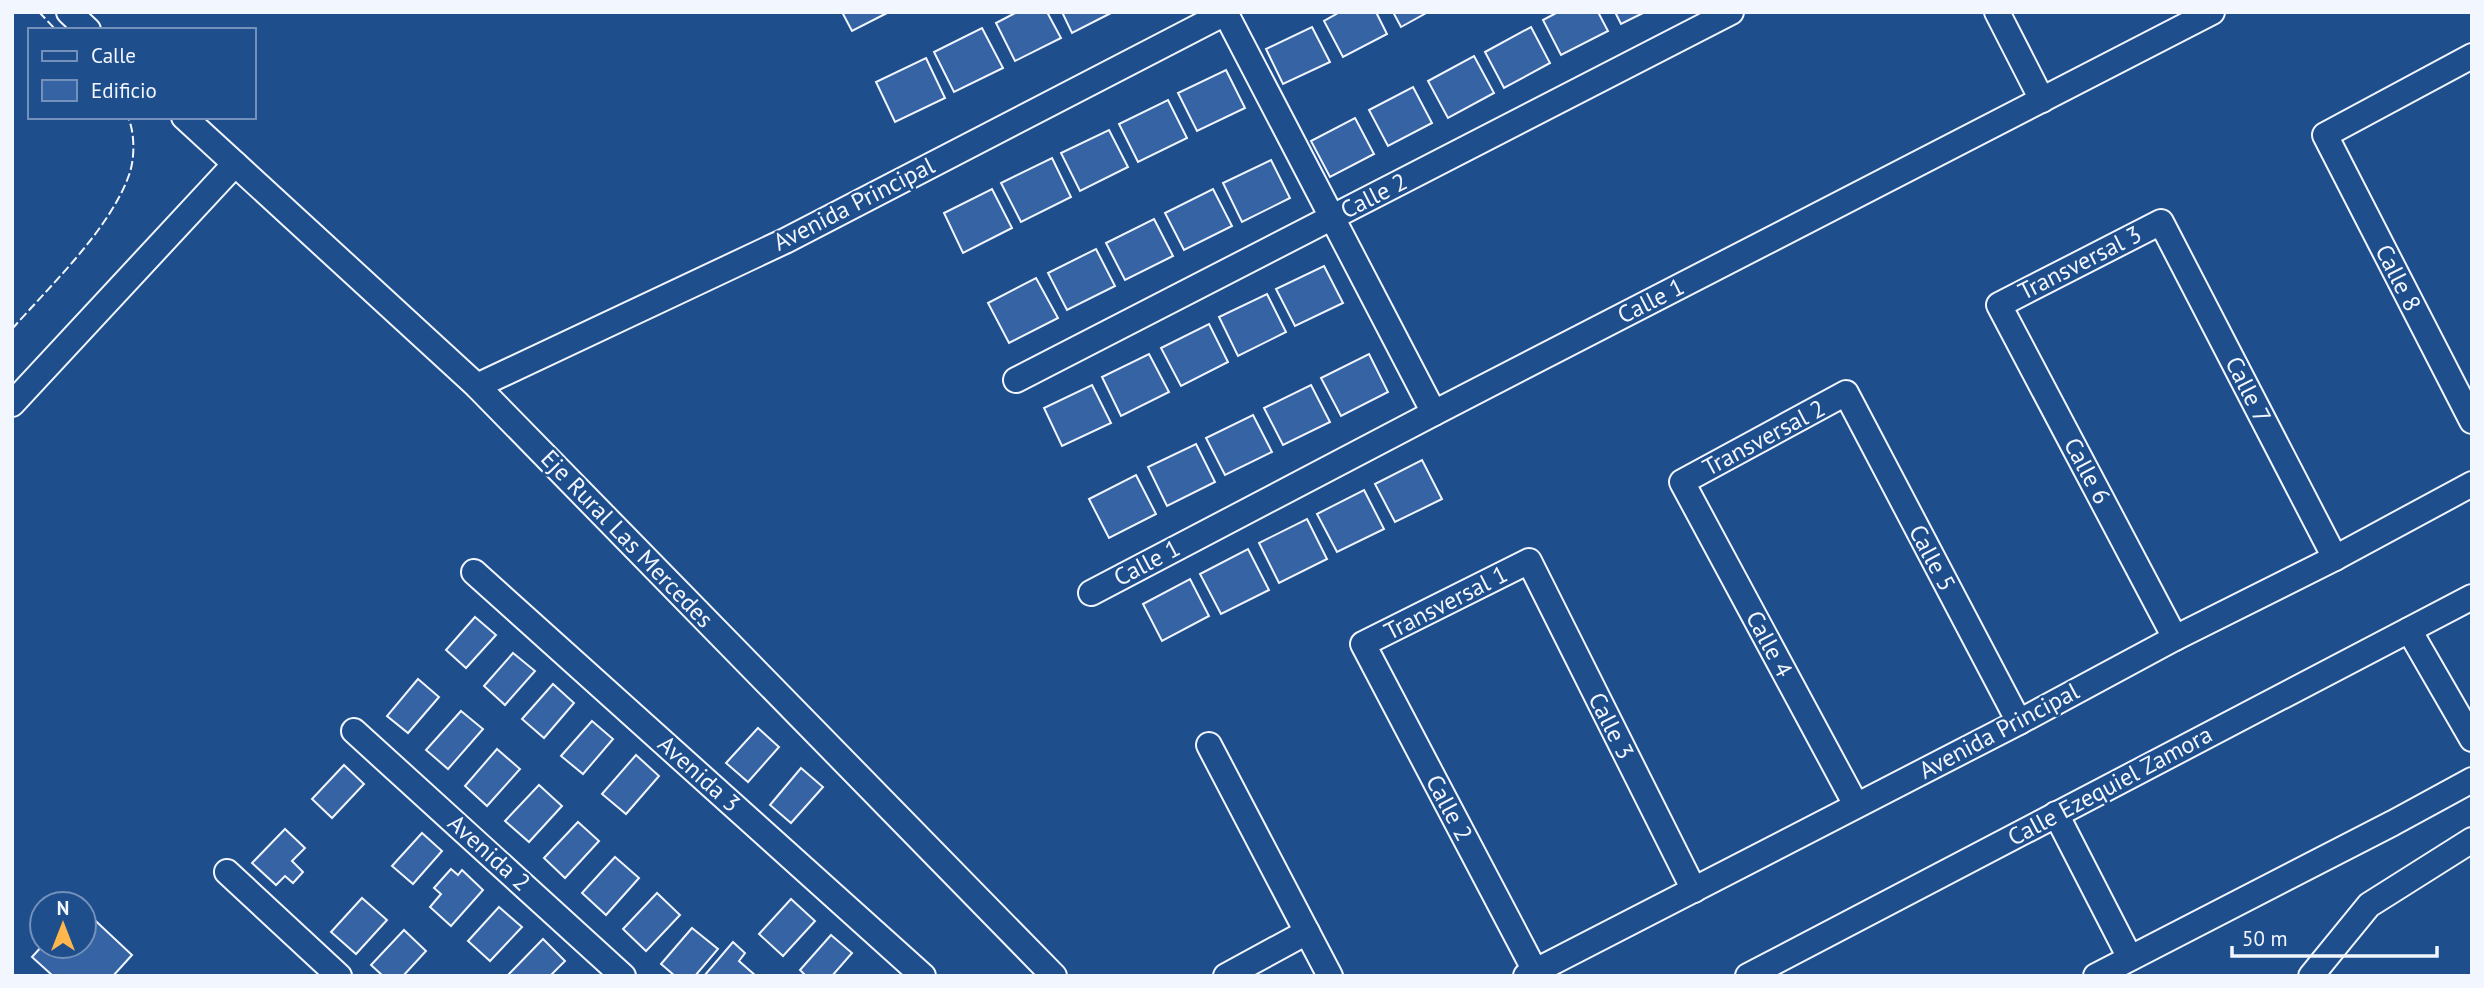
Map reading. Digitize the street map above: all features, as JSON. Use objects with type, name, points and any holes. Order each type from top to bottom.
[{"type":"street","points":[[69,12],[87,28]]},
{"type":"street","points":[[1225,12],[1434,413]]},
{"type":"street","name":"Avenida Principal","points":[[477,386],[785,241],[1225,12]]},
{"type":"street","name":"Calle 2","points":[[1016,380],[1731,12]]},
{"type":"street","points":[[1997,12],[2042,100]]},
{"type":"street","name":"Calle 1","points":[[1091,593],[2212,12]]},
{"type":"street","name":"Calle 8","points":[[2472,56],[2325,135],[2472,421]]},
{"type":"street","name":"Eje Rural Las Mercedes","points":[[186,119],[477,386],[1054,976]]},
{"type":"street","points":[[12,404],[235,164]]},
{"type":"street","name":"Transversal 3","points":[[1999,305],[2161,222]]},
{"type":"street","name":"Calle 7","points":[[2161,222],[2335,558]]},
{"type":"street","name":"Calle 6","points":[[1999,305],[2175,638]]},
{"type":"street","name":"Transversal 2","points":[[1682,482],[1846,393]]},
{"type":"street","name":"Calle 5","points":[[1846,393],[2019,722]]},
{"type":"street","name":"Calle 4","points":[[1682,482],[1856,805]]},
{"type":"street","name":"Avenida Principal","points":[[1530,973],[2019,722],[2175,638],[2335,558],[2472,484]]},
{"type":"street","name":"Transversal 1","points":[[1363,644],[1529,561]]},
{"type":"street","name":"Calle 3","points":[[1529,561],[1694,890]]},
{"type":"street","name":"Avenida 3","points":[[474,572],[923,976]]},
{"type":"street","name":"Calle Ezequiel Zamora","points":[[1748,976],[2472,597]]},
{"type":"street","points":[[2409,630],[2472,739]]},
{"type":"street","name":"Calle 2","points":[[1363,644],[1530,973]]},
{"type":"street","name":"Avenida 2","points":[[354,731],[623,976]]},
{"type":"street","points":[[1209,745],[1330,976]]},
{"type":"street","points":[[2096,976],[2472,780]]},
{"type":"street","points":[[2056,814],[2130,958]]},
{"type":"street","points":[[2311,976],[2369,905],[2472,840]]},
{"type":"street","points":[[227,872],[339,976]]},
{"type":"street","points":[[1226,976],[1307,932]]},
{"type":"building","points":[[842,12],[889,12],[852,31]]},
{"type":"building","points":[[1017,12],[1047,12],[1061,38],[1015,61],[996,23]]},
{"type":"building","points":[[1062,12],[1113,12],[1072,33]]},
{"type":"building","points":[[1340,12],[1376,12],[1387,34],[1343,57],[1324,21]]},
{"type":"building","points":[[1393,12],[1428,12],[1401,27]]},
{"type":"building","points":[[1558,12],[1598,12],[1608,31],[1561,55],[1543,20]]},
{"type":"building","points":[[1615,12],[1645,12],[1621,24]]},
{"type":"building","points":[[1312,27],[1330,62],[1283,84],[1266,49]]},
{"type":"building","points":[[1531,27],[1550,63],[1504,88],[1485,52]]},
{"type":"building","points":[[982,28],[1003,68],[954,92],[934,52]]},
{"type":"building","points":[[1474,56],[1494,93],[1448,118],[1428,81]]},
{"type":"building","points":[[926,58],[945,98],[895,122],[876,82]]},
{"type":"building","points":[[1226,70],[1245,108],[1197,131],[1178,93]]},
{"type":"building","points":[[1413,87],[1432,123],[1388,146],[1369,110]]},
{"type":"building","points":[[1168,100],[1187,138],[1138,162],[1119,124]]},
{"type":"building","points":[[1355,118],[1374,154],[1330,177],[1311,141]]},
{"type":"building","points":[[1109,130],[1128,167],[1080,191],[1061,153]]},
{"type":"building","points":[[1052,158],[1071,197],[1021,222],[1001,183]]},
{"type":"building","points":[[1271,160],[1290,198],[1242,222],[1223,183]]},
{"type":"building","points":[[992,189],[1012,228],[963,253],[944,213]]},
{"type":"building","points":[[1213,189],[1232,226],[1184,250],[1165,213]]},
{"type":"building","points":[[1154,219],[1173,256],[1125,280],[1106,243]]},
{"type":"building","points":[[1096,249],[1115,286],[1067,310],[1048,273]]},
{"type":"building","points":[[1324,266],[1343,303],[1295,326],[1276,289]]},
{"type":"building","points":[[1036,278],[1058,318],[1009,343],[988,303]]},
{"type":"building","points":[[1267,294],[1286,332],[1238,356],[1219,317]]},
{"type":"building","points":[[1209,324],[1228,362],[1181,386],[1161,348]]},
{"type":"building","points":[[1149,354],[1169,392],[1121,416],[1102,377]]},
{"type":"building","points":[[1369,354],[1388,392],[1341,416],[1321,378]]},
{"type":"building","points":[[1092,385],[1111,423],[1062,446],[1044,408]]},
{"type":"building","points":[[1311,385],[1330,422],[1283,445],[1264,408]]},
{"type":"building","points":[[1253,415],[1272,452],[1225,475],[1206,438]]},
{"type":"building","points":[[1196,444],[1215,482],[1167,506],[1148,467]]},
{"type":"building","points":[[1422,460],[1442,499],[1395,522],[1375,484]]},
{"type":"building","points":[[1136,475],[1156,514],[1109,538],[1089,499]]},
{"type":"building","points":[[1364,490],[1384,529],[1337,552],[1317,514]]},
{"type":"building","points":[[1307,519],[1327,559],[1279,583],[1259,543]]},
{"type":"building","points":[[1248,549],[1269,590],[1221,614],[1200,574]]},
{"type":"building","points":[[1190,579],[1209,616],[1162,641],[1143,604]]},
{"type":"building","points":[[475,617],[496,635],[466,668],[446,650]]},
{"type":"building","points":[[513,653],[535,671],[505,705],[484,686]]},
{"type":"building","points":[[418,679],[439,697],[408,733],[387,716]]},
{"type":"building","points":[[553,684],[574,703],[544,738],[522,719]]},
{"type":"building","points":[[461,711],[483,729],[448,769],[426,750]]},
{"type":"building","points":[[592,721],[613,739],[583,774],[561,756]]},
{"type":"building","points":[[758,728],[779,747],[748,782],[726,763]]},
{"type":"building","points":[[497,749],[520,769],[487,806],[465,786]]},
{"type":"building","points":[[636,755],[659,776],[626,814],[602,794]]},
{"type":"building","points":[[344,765],[364,784],[332,818],[312,799]]},
{"type":"building","points":[[801,768],[823,787],[791,823],[770,805]]},
{"type":"building","points":[[539,785],[562,806],[529,842],[505,821]]},
{"type":"building","points":[[578,822],[599,841],[565,878],[544,858]]},
{"type":"building","points":[[285,829],[305,848],[292,861],[303,872],[293,883],[285,876],[276,885],[252,863]]},
{"type":"building","points":[[422,833],[442,851],[413,884],[392,866]]},
{"type":"building","points":[[615,857],[639,878],[606,915],[582,893]]},
{"type":"building","points":[[451,869],[458,875],[462,870],[483,890],[451,926],[430,907],[441,894],[434,888]]},
{"type":"building","points":[[657,893],[680,915],[646,951],[623,929]]},
{"type":"building","points":[[362,898],[387,920],[356,954],[331,932]]},
{"type":"building","points":[[791,899],[815,921],[783,956],[759,934]]},
{"type":"building","points":[[499,907],[522,927],[490,961],[468,941]]},
{"type":"building","points":[[98,923],[132,955],[113,976],[53,976],[35,960],[98,960]]},
{"type":"building","points":[[692,928],[718,949],[695,976],[675,976],[661,964]]},
{"type":"building","points":[[404,930],[426,951],[403,976],[383,976],[371,965]]},
{"type":"building","points":[[831,935],[852,953],[832,976],[806,976],[800,970]]},
{"type":"building","points":[[543,939],[565,961],[550,976],[507,976]]},
{"type":"building","points":[[733,942],[745,953],[739,961],[756,976],[704,976]]},
{"type":"fence","points":[[39,12],[54,28]]},
{"type":"fence","points":[[12,329],[78,256],[120,195],[131,169],[133,154],[129,119]]}]
